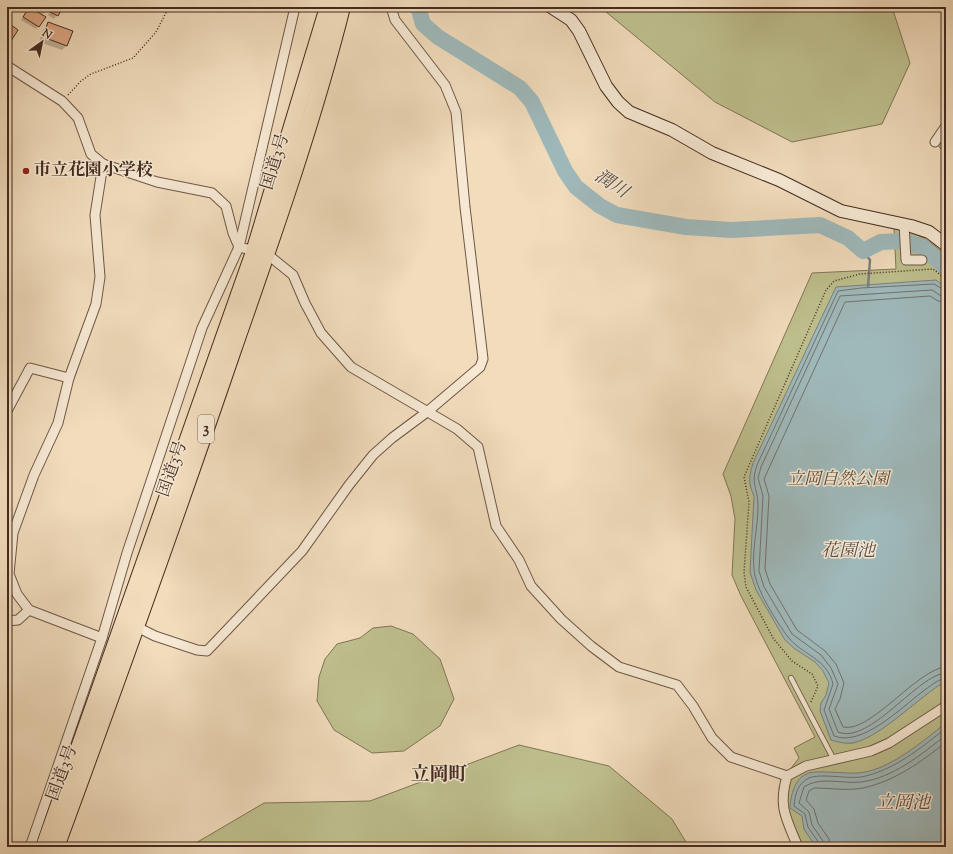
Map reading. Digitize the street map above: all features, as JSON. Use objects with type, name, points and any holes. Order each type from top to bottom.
[{"type":"highway","name":"国道3号","points":[[260,253],[328,7]]},
{"type":"highway","name":"国道3号","points":[[56,847],[130,624],[332,46],[342,7]]},
{"type":"highway","name":"国道3号","points":[[44,847],[130,624]]},
{"type":"street","points":[[30,847],[108,620],[126,553],[202,328],[239,247],[295,7]]},
{"type":"street","points":[[108,620],[130,624],[155,636],[197,650],[207,651],[302,551],[349,485],[373,455],[480,367],[483,359],[464,207],[456,112],[445,85],[395,20],[391,7]]},
{"type":"street","points":[[551,7],[571,20],[606,86],[618,102],[629,112],[672,130],[712,152],[779,180],[841,211],[904,224],[929,232],[946,245]]},
{"type":"street","points":[[7,66],[62,101],[78,118],[91,154],[103,164],[157,182],[212,193],[226,206],[233,233],[239,247]]},
{"type":"street","points":[[934,142],[946,126]]},
{"type":"street","points":[[102,638],[29,610],[17,594],[9,574],[13,533],[34,475],[58,423],[69,378],[96,304],[100,277],[95,215],[103,164]]},
{"type":"street","points":[[904,224],[906,260],[922,260]]},
{"type":"street","points":[[239,247],[260,253],[293,275],[305,303],[321,333],[351,367],[457,429],[478,447],[496,526],[519,560],[531,586],[561,619],[591,646],[619,667],[677,685],[694,706],[712,738],[731,757],[787,776]]},
{"type":"street","points":[[7,411],[30,368],[69,378]]},
{"type":"street","points":[[7,621],[18,620],[29,610]]},
{"type":"street","points":[[798,847],[782,802],[782,793],[787,776],[806,766],[871,751],[889,743],[946,706]]},
{"type":"lane","points":[[791,678],[834,760]]},
{"type":"path","points":[[62,101],[81,81],[91,74],[133,58],[156,32],[169,7]]},
{"type":"path","points":[[807,710],[818,686],[812,674],[792,661],[773,638],[746,586],[744,572],[749,502],[744,477],[826,290],[834,281],[863,274],[933,269],[946,279]]},
{"type":"green space","points":[[600,7],[892,7],[910,63],[882,124],[792,142],[715,102]]},
{"type":"green space","points":[[946,126],[946,155],[935,142]]},
{"type":"green space","name":"花園池","points":[[894,227],[909,231],[922,237],[946,256],[946,847],[792,847],[779,803],[788,772],[799,758],[794,748],[815,737],[741,596],[732,575],[735,519],[731,496],[723,474],[812,273],[896,269]]},
{"type":"green space","points":[[391,626],[413,634],[440,659],[454,699],[440,726],[404,751],[372,753],[334,730],[317,701],[319,677],[325,659],[337,644],[360,638],[373,628]]},
{"type":"green space","points":[[519,745],[609,766],[672,819],[689,847],[189,847],[264,803],[370,801]]},
{"type":"water","name":"花園池","points":[[936,280],[946,288],[946,681],[876,733],[853,743],[839,742],[831,740],[820,711],[821,703],[826,695],[829,683],[823,671],[815,662],[795,649],[785,640],[756,590],[750,572],[754,496],[750,483],[751,472],[753,463],[836,287]]},
{"type":"water","name":"立岡池","points":[[946,723],[946,847],[816,847],[804,829],[802,816],[790,808],[794,788],[804,775],[813,772],[858,773],[882,767],[905,754]]},
{"type":"building","points":[[29,7],[46,17],[39,27],[23,17]]},
{"type":"building","points":[[40,7],[49,7],[47,11]]},
{"type":"building","points":[[53,7],[63,7],[58,16],[50,12]]},
{"type":"building","points":[[7,22],[18,30],[11,41],[7,39]]},
{"type":"building","points":[[48,22],[73,31],[67,46],[43,37]]},
{"type":"waterway","name":"潤川","points":[[418,7],[423,24],[438,37],[520,88],[532,102],[565,171],[576,187],[600,206],[617,215],[686,227],[731,230],[820,225],[848,238],[863,251],[881,242],[903,241],[923,247],[946,268]]},
{"type":"waterway","points":[[863,251],[870,260],[868,287]]},
{"type":"place","name":"市立花園小学校","points":[[26,171]]},
{"type":"district","name":"立岡町","points":[[439,775]]},
{"type":"park label","name":"立岡自然公園","points":[[838,480]]}]
